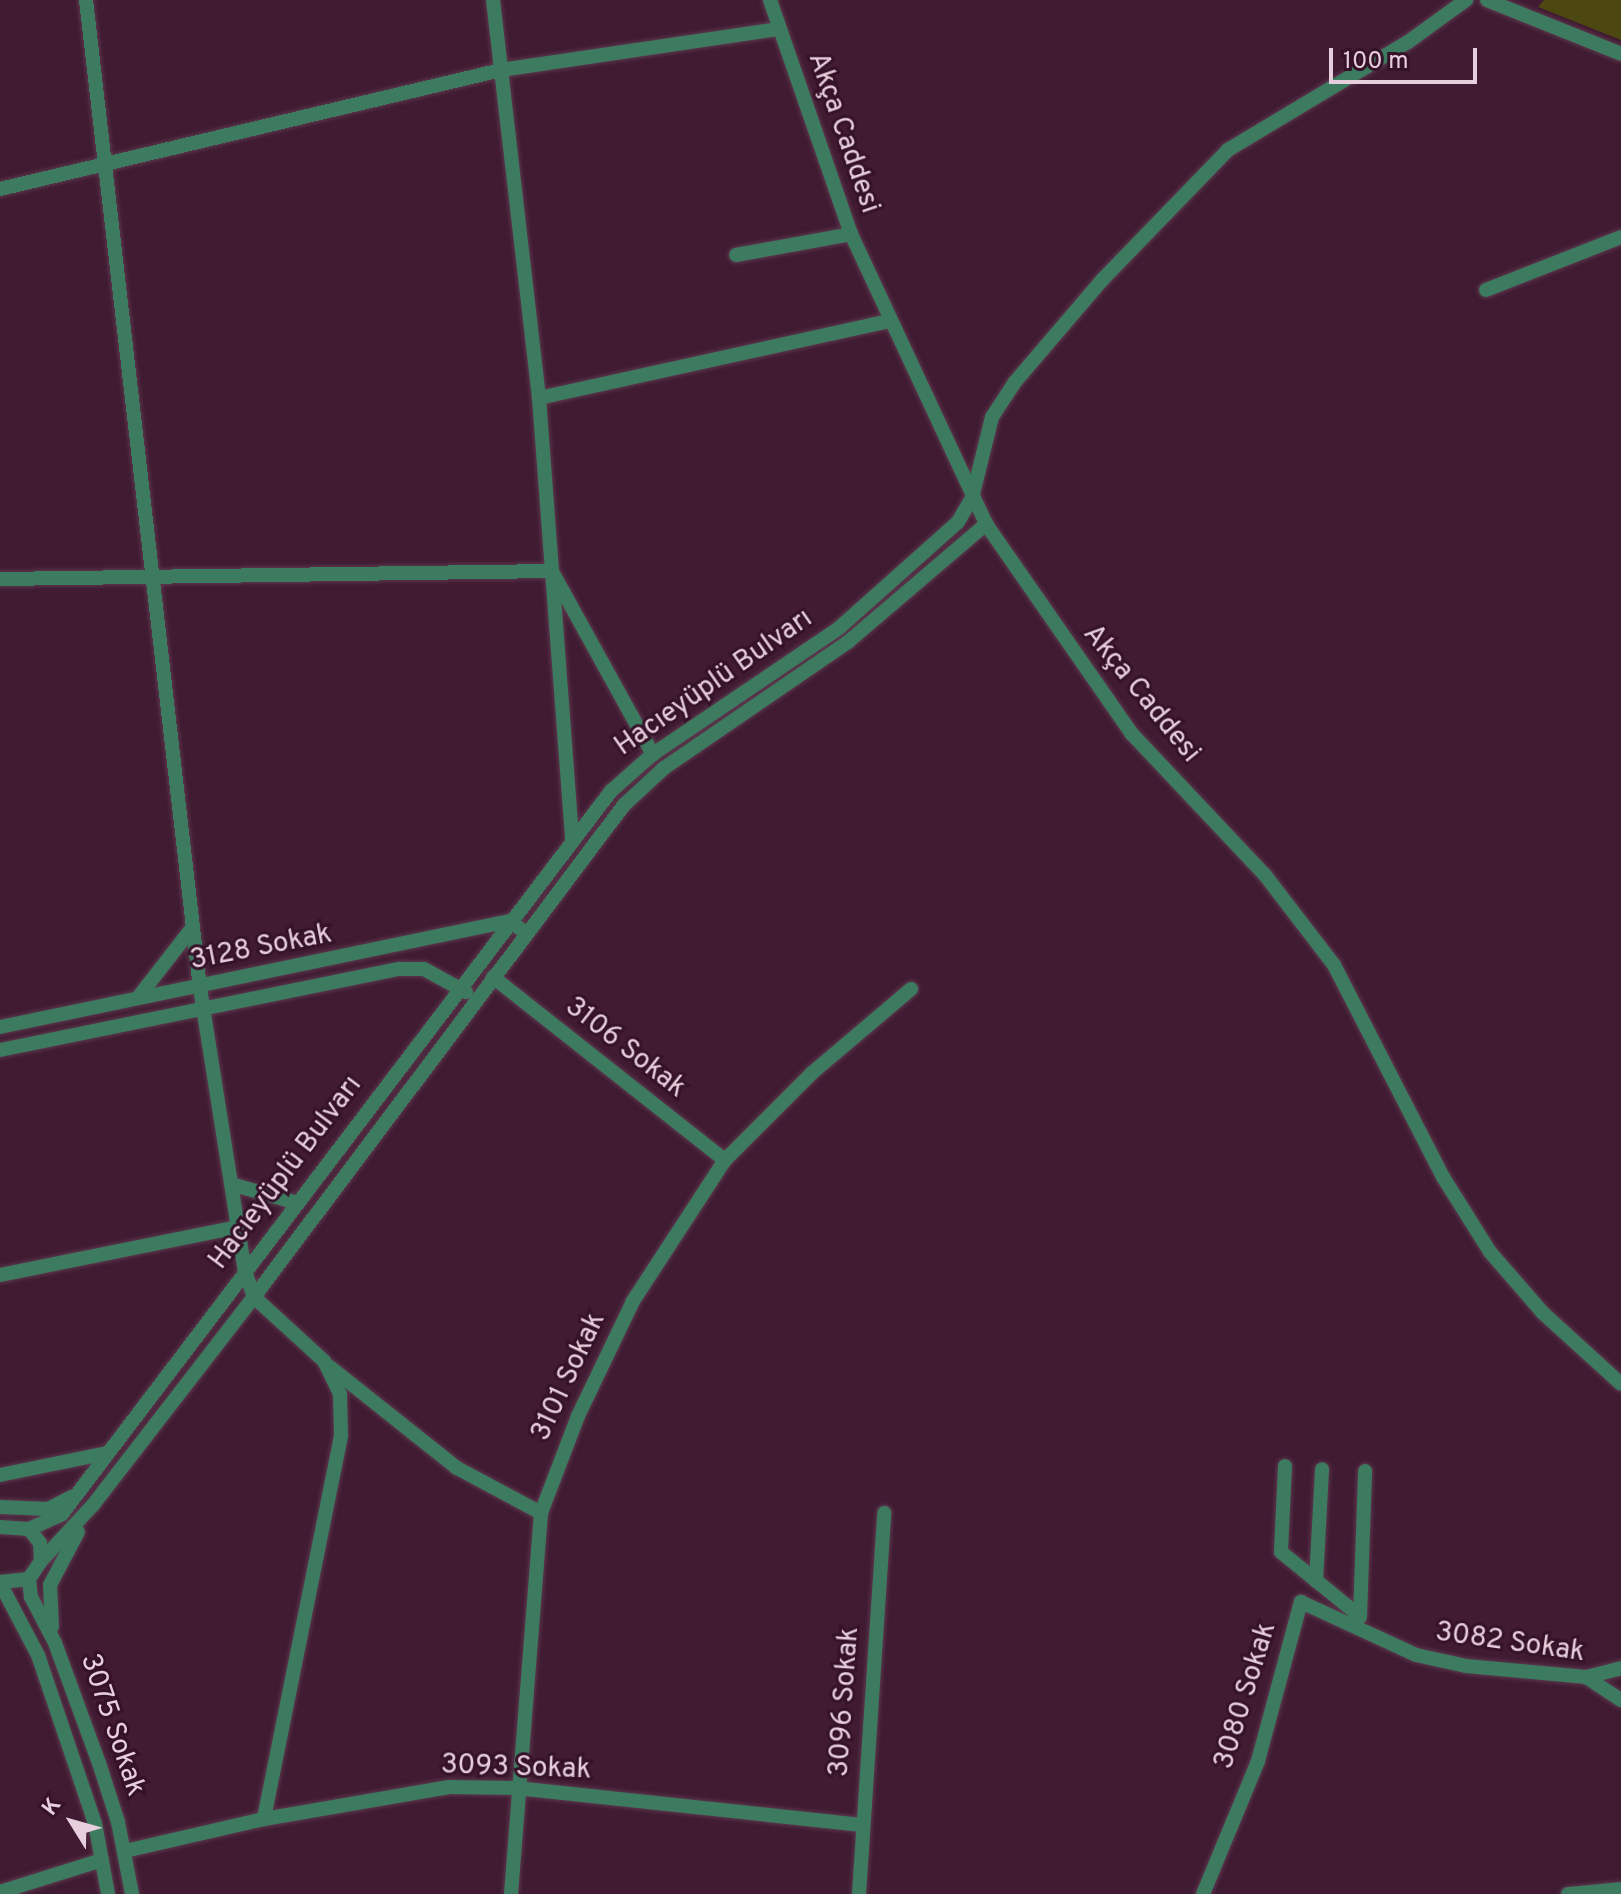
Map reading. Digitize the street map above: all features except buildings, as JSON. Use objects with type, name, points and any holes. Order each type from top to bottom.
[{"type":"street","points":[[86,0],[156,578],[200,988],[234,1185],[245,1271],[254,1297],[324,1361],[428,1448],[541,1513]]},
{"type":"street","points":[[493,0],[539,398],[572,840]]},
{"type":"street","name":"Akça Caddesi","points":[[770,0],[851,234],[888,321],[986,524],[1132,734],[1265,875],[1334,965],[1443,1177],[1490,1252],[1543,1313],[1621,1384]]},
{"type":"street","name":"Hacıeyüplü Bulvarı","points":[[29,1529],[59,1517],[611,791],[653,754],[839,628],[942,538],[972,498],[983,441],[1015,382],[1202,174],[1259,127],[1348,80],[1466,0]]},
{"type":"street","points":[[1487,0],[1621,54]]},
{"type":"street","points":[[0,189],[501,70],[779,29]]},
{"type":"street","points":[[736,255],[851,234]]},
{"type":"street","points":[[1486,290],[1621,237]]},
{"type":"street","points":[[539,398],[888,321]]},
{"type":"street","name":"Hacıeyüplü Bulvarı","points":[[29,1579],[41,1561],[93,1505],[254,1297],[476,999],[637,791],[848,642],[986,524]]},
{"type":"street","points":[[0,579],[552,571]]},
{"type":"street","points":[[552,571],[653,754]]},
{"type":"street","points":[[839,628],[848,642]]},
{"type":"street","points":[[510,921],[527,934]]},
{"type":"street","name":"3128 Sokak","points":[[0,1027],[135,998],[200,988],[510,921]]},
{"type":"street","points":[[135,998],[152,985],[193,927]]},
{"type":"street","name":"3128 Sokak","points":[[1,1046],[204,1011],[412,968],[460,988],[476,999]]},
{"type":"street","name":"3106 Sokak","points":[[493,977],[725,1160]]},
{"type":"street","name":"3101 Sokak","points":[[511,1894],[516,1788],[541,1513],[578,1416],[633,1301],[725,1160],[812,1073],[911,989]]},
{"type":"street","points":[[234,1185],[297,1203]]},
{"type":"street","points":[[0,1275],[239,1227]]},
{"type":"street","points":[[264,1819],[341,1436],[340,1394],[324,1361]]},
{"type":"street","points":[[0,1475],[107,1453]]},
{"type":"street","points":[[1285,1466],[1281,1552],[1357,1614],[1374,1637]]},
{"type":"street","points":[[1316,1581],[1322,1469]]},
{"type":"street","points":[[1357,1614],[1365,1471]]},
{"type":"street","points":[[0,1507],[48,1509],[81,1488]]},
{"type":"street","points":[[55,1643],[48,1604],[52,1577],[93,1505]]},
{"type":"street","name":"3096 Sokak","points":[[859,1894],[884,1513]]},
{"type":"street","points":[[1,1525],[29,1529],[40,1543],[41,1561]]},
{"type":"street","points":[[0,1583],[29,1579]]},
{"type":"street","name":"3075 Sokak","points":[[29,1579],[31,1597],[55,1643],[125,1851],[132,1894]]},
{"type":"street","name":"3075 Sokak","points":[[0,1583],[38,1655],[95,1823],[108,1894]]},
{"type":"street","name":"3082 Sokak","points":[[1301,1602],[1416,1655],[1466,1666],[1586,1677],[1621,1700]]},
{"type":"street","name":"3080 Sokak","points":[[1203,1894],[1258,1761],[1301,1602]]},
{"type":"street","points":[[1586,1677],[1621,1668]]},
{"type":"street","name":"3093 Sokak","points":[[125,1851],[264,1819],[449,1787],[516,1788],[862,1825]]},
{"type":"street","points":[[0,1892],[102,1860]]},
{"type":"street","points":[[1568,1894],[1621,1889]]},
{"type":"shaded area","points":[[1544,0],[1621,0],[1621,40],[1538,7]]}]
